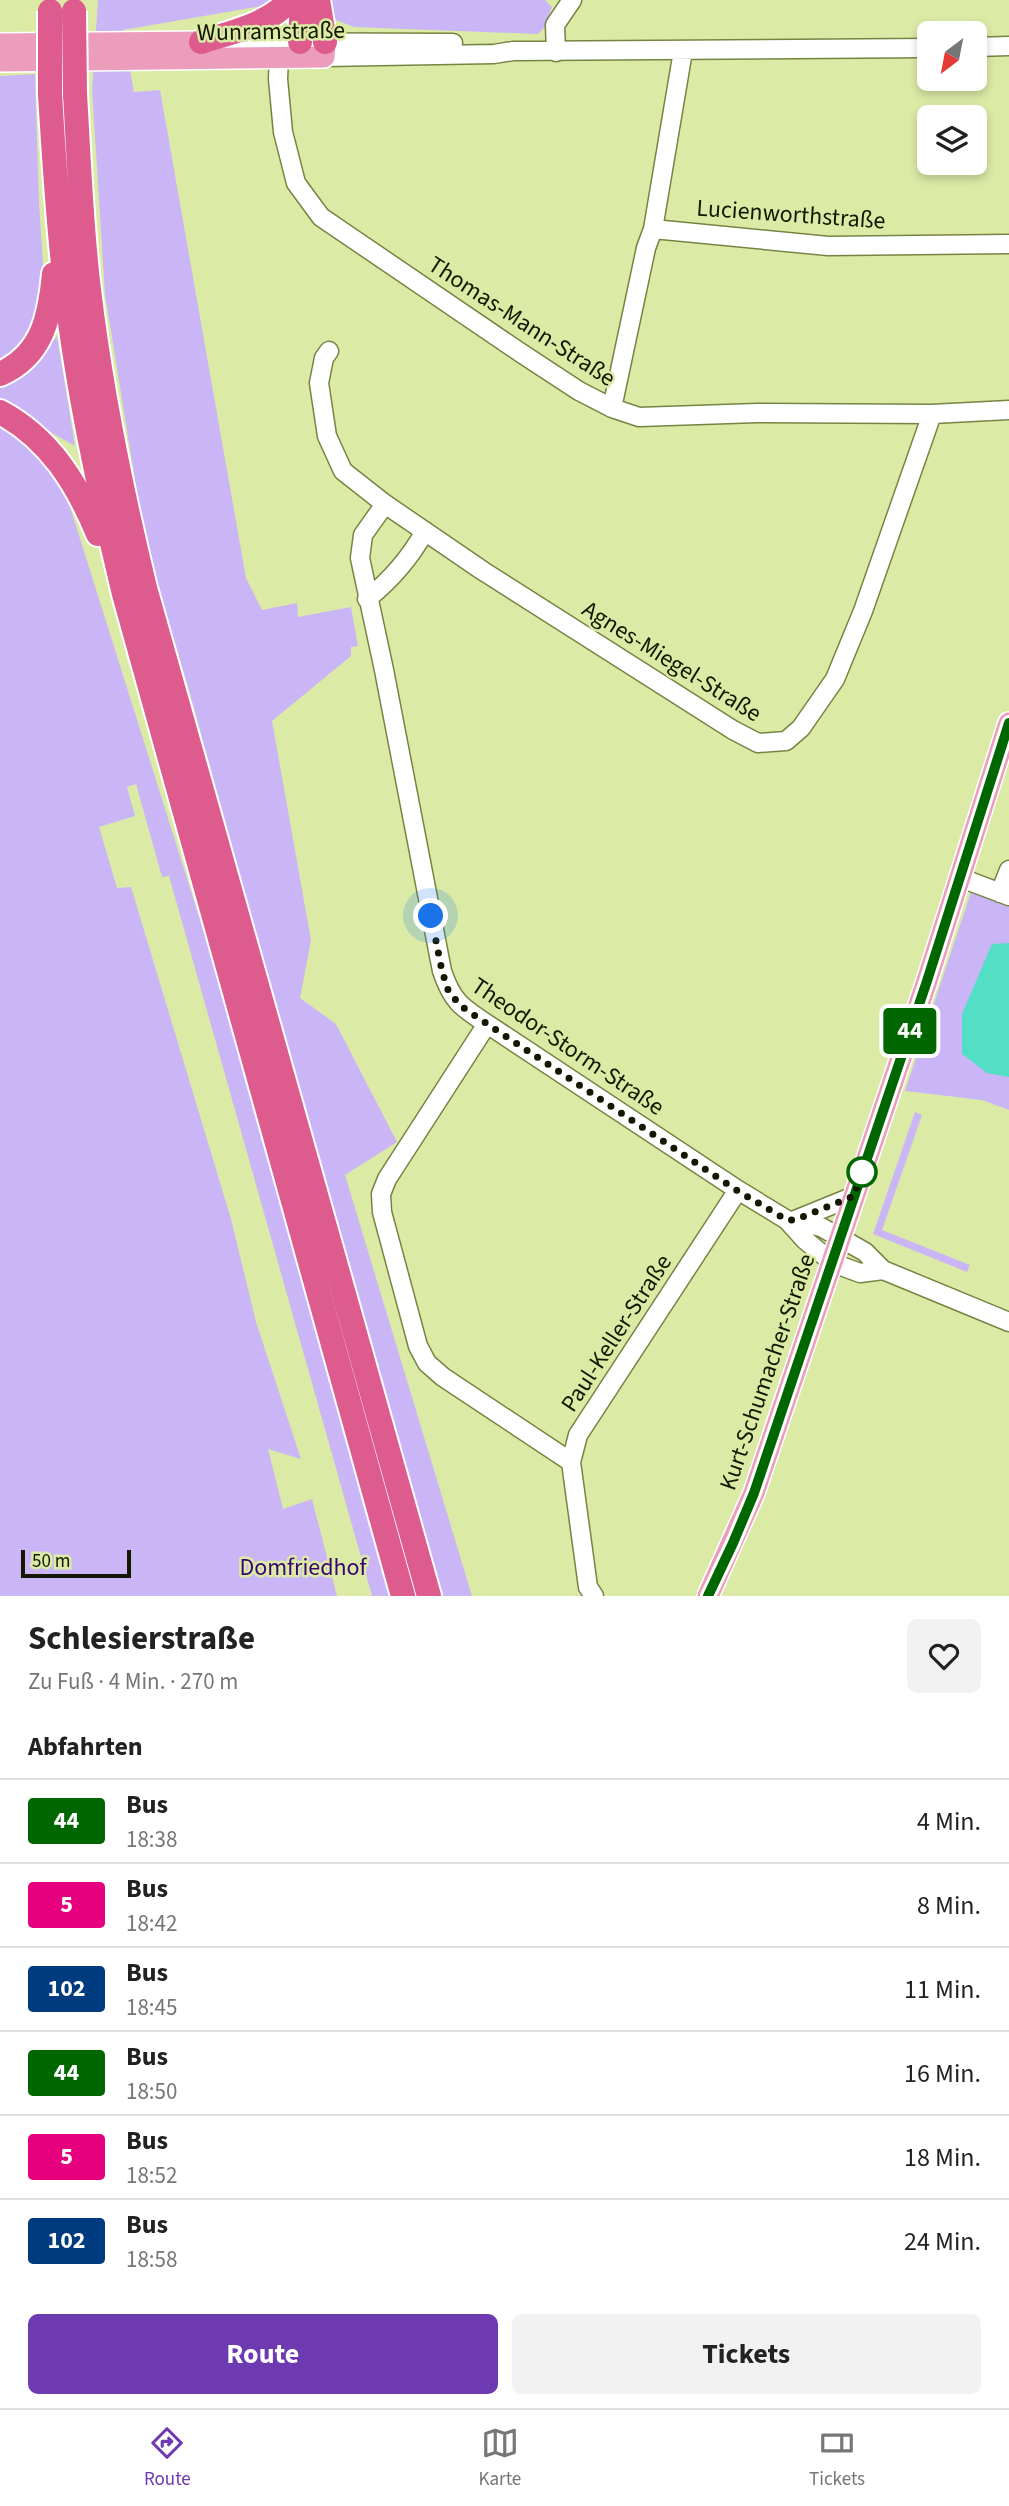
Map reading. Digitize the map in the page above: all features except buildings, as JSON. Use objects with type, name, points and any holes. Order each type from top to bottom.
[{"type":"highway","points":[[201,42],[256,24],[273,15],[290,0]]},
{"type":"highway","points":[[301,49],[302,0]]},
{"type":"highway","points":[[318,0],[325,49]]},
{"type":"highway","points":[[62,5],[75,94],[89,289],[112,442],[128,514],[149,601],[429,1596]]},
{"type":"highway","points":[[62,5],[50,94],[66,292],[90,444],[124,594],[403,1596]]},
{"type":"highway","points":[[0,374],[23,360],[36,344],[47,323],[58,217]]},
{"type":"highway","points":[[0,412],[21,424],[43,442],[68,474],[86,505],[124,594]]},
{"type":"main road","name":"Wunramstraße","points":[[29,52],[201,42]]},
{"type":"main road","points":[[0,44],[29,52]]},
{"type":"main road","name":"Wunramstraße","points":[[29,52],[279,57],[301,49],[325,49]]},
{"type":"main road","points":[[0,61],[29,52]]},
{"type":"main road","name":"Kurt-Schumacher-Straße","points":[[708,1596],[754,1493],[961,878],[1009,723]]},
{"type":"street","points":[[556,52],[555,25],[572,0]]},
{"type":"street","name":"Wunramstraße","points":[[201,42],[301,49]]},
{"type":"street","name":"Wunramstraße","points":[[325,49],[470,43],[491,44],[513,51]]},
{"type":"street","points":[[987,47],[1009,46]]},
{"type":"street","name":"Wunramstraße","points":[[325,49],[494,54],[513,51],[917,48]]},
{"type":"street","points":[[612,408],[646,248],[653,229],[682,51]]},
{"type":"street","name":"Thomas-Mann-Straße","points":[[279,57],[278,79],[283,132],[296,183],[321,216],[521,353],[579,391],[612,408],[639,417],[757,413],[932,414],[1009,410]]},
{"type":"street","name":"Lucienworthstraße","points":[[653,229],[828,246],[1009,244]]},
{"type":"street","name":"Agnes-Miegel-Straße","points":[[329,351],[324,358],[318,383],[327,436],[343,471],[425,531],[733,730],[758,743],[786,741],[800,728],[835,679],[849,649],[932,414]]},
{"type":"street","name":"Theodor-Storm-Straße","points":[[385,504],[363,535],[360,558],[442,971],[449,993],[465,1009],[738,1191],[791,1220],[821,1227],[865,1252],[883,1270]]},
{"type":"street","points":[[367,599],[384,586],[414,551],[425,531]]},
{"type":"street","points":[[961,878],[1005,894],[1009,870]]},
{"type":"street","points":[[487,1024],[387,1179],[382,1194],[382,1212],[418,1346],[428,1363],[443,1377],[571,1462]]},
{"type":"street","name":"Paul-Keller-Straße","points":[[594,1596],[588,1587],[571,1462],[579,1434],[738,1191]]},
{"type":"street","points":[[791,1220],[854,1196]]},
{"type":"street","name":"Theodor-Storm-Straße","points":[[791,1220],[805,1240],[833,1263]]},
{"type":"street","points":[[833,1263],[860,1273],[883,1270],[1009,1322]]},
{"type":"green space","points":[[98,0],[545,0],[552,7],[545,27],[538,34],[354,27],[336,20],[327,4],[268,5],[123,30],[134,92],[160,90],[246,578],[262,610],[297,603],[298,617],[351,607],[358,646],[351,647],[351,656],[272,721],[311,940],[300,998],[336,1024],[397,1142],[345,1175],[472,1596],[438,1596],[189,690],[145,542],[105,294],[92,89]]},
{"type":"green space","points":[[35,74],[45,297],[33,337],[0,369],[0,76]]},
{"type":"green space","points":[[57,336],[75,446],[0,404],[0,386],[28,374]]},
{"type":"green space","name":"Domfriedhof","points":[[0,428],[26,442],[65,491],[219,980],[393,1596],[372,1596],[169,876],[162,877],[136,784],[127,787],[135,816],[99,827],[117,888],[131,887],[231,1219],[256,1322],[301,1459],[268,1449],[283,1509],[312,1499],[337,1596],[0,1596]]},
{"type":"green space","points":[[971,892],[1009,905],[1009,1110],[982,1100],[905,1091]]},
{"type":"green space","points":[[915,1112],[922,1115],[882,1230],[970,1265],[967,1272],[873,1234]]},
{"type":"water","points":[[1009,943],[1009,1077],[987,1073],[962,1054],[962,1014],[992,944]]},
{"type":"bus line","name":"44","points":[[708,1596],[754,1493],[927,981],[1009,723]]},
{"type":"route","points":[[431,916],[449,993],[465,1009],[738,1191],[787,1220],[795,1220],[854,1196],[862,1172]]}]
